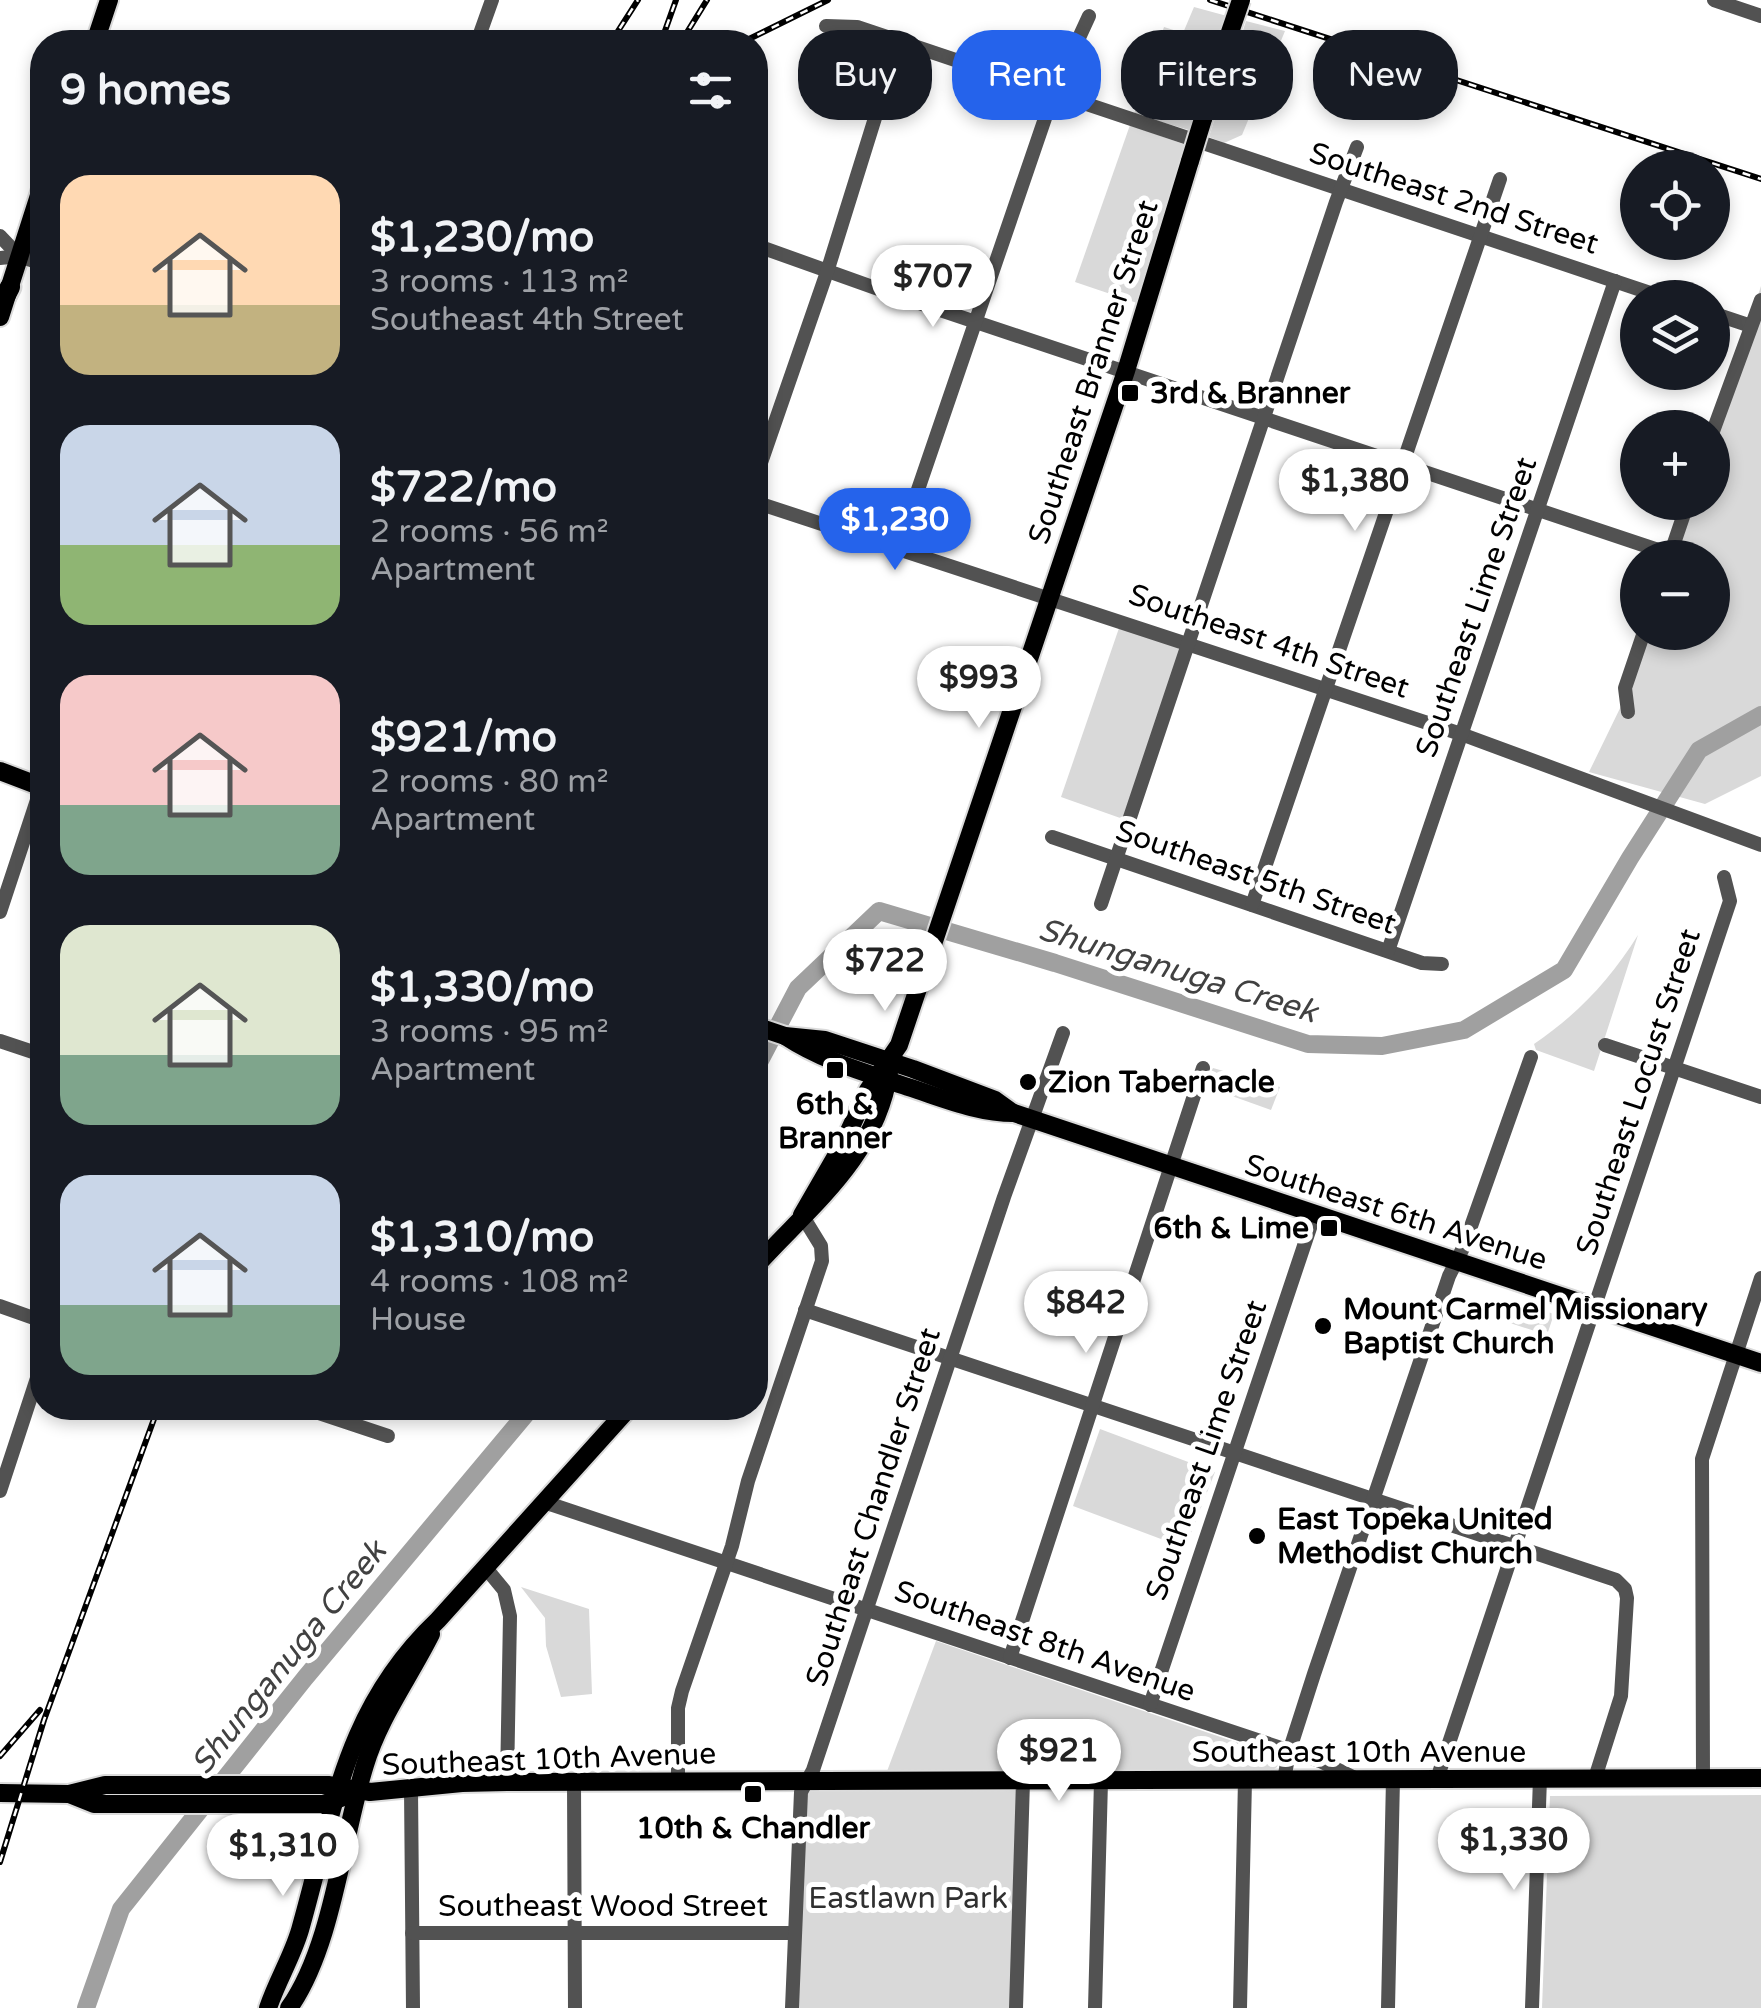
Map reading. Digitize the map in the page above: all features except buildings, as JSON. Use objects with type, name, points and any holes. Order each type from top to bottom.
[{"type":"main road","points":[[99,30],[109,0]]},
{"type":"main road","name":"Southeast Branner Street","points":[[768,1253],[802,1215],[900,1045],[1126,370],[1241,0]]},
{"type":"main road","points":[[0,317],[10,257],[30,213]]},
{"type":"main road","points":[[0,771],[30,782]]},
{"type":"main road","name":"Southeast 6th Avenue","points":[[768,1030],[885,1073],[996,1100],[1023,1116],[1761,1363]]},
{"type":"main road","points":[[268,2008],[294,1946],[346,1760],[376,1695],[407,1650],[618,1420]]},
{"type":"main road","points":[[289,2008],[316,1953],[365,1764],[378,1731],[438,1620]]},
{"type":"main road","name":"Southeast 10th Avenue","points":[[0,1793],[69,1794],[104,1785],[292,1785],[337,1793],[507,1782],[1761,1778]]},
{"type":"main road","name":"Southeast 10th Avenue","points":[[69,1794],[94,1804],[323,1804],[337,1793]]},
{"type":"street","points":[[481,30],[492,0]]},
{"type":"street","points":[[1714,0],[1761,16]]},
{"type":"street","points":[[1083,30],[1089,16]]},
{"type":"street","name":"Southeast 2nd Street","points":[[826,26],[866,30]]},
{"type":"street","name":"Southeast 2nd Street","points":[[1101,108],[1620,283]]},
{"type":"street","points":[[768,442],[874,120]]},
{"type":"street","points":[[898,551],[1044,120]]},
{"type":"street","points":[[1102,904],[1340,189],[1358,148]]},
{"type":"street","points":[[1252,905],[1500,178]]},
{"type":"street","points":[[0,236],[10,257]]},
{"type":"street","points":[[768,251],[1625,540]]},
{"type":"street","name":"Southeast Lime Street","points":[[1388,952],[1615,281]]},
{"type":"street","points":[[1721,410],[1761,300]]},
{"type":"street","points":[[1730,319],[1751,326]]},
{"type":"street","name":"Southeast 4th Street","points":[[768,506],[1461,734],[1761,845]]},
{"type":"street","points":[[1628,712],[1625,688],[1638,650]]},
{"type":"street","points":[[0,912],[30,823]]},
{"type":"street","name":"Southeast 5th Street","points":[[1052,837],[1388,952],[1422,963],[1442,964]]},
{"type":"street","name":"Southeast Locust Street","points":[[1437,1779],[1677,1068],[1730,901],[1724,877]]},
{"type":"street","name":"Southeast Chandler Street","points":[[792,2008],[799,1804],[814,1770],[951,1359],[1023,1116],[1063,1033]]},
{"type":"street","points":[[0,1040],[30,1051]]},
{"type":"street","points":[[1605,1044],[1761,1097]]},
{"type":"street","points":[[1284,1780],[1289,1752],[1456,1261],[1531,1057]]},
{"type":"street","points":[[1010,1658],[1203,1068]]},
{"type":"street","name":"Southeast Lime Street","points":[[1150,1705],[1314,1213]]},
{"type":"street","points":[[768,1420],[822,1261],[821,1246],[802,1215]]},
{"type":"street","points":[[1703,1778],[1702,1459],[1761,1278]]},
{"type":"street","points":[[0,1306],[30,1316]]},
{"type":"street","points":[[804,1310],[1616,1580],[1627,1598],[1624,1680],[1595,1778]]},
{"type":"street","points":[[0,1490],[30,1399]]},
{"type":"street","points":[[347,1420],[388,1436]]},
{"type":"street","points":[[678,1782],[678,1708],[682,1691],[768,1420]]},
{"type":"street","name":"Southeast 8th Avenue","points":[[544,1502],[1320,1761],[1357,1779]]},
{"type":"street","points":[[484,1568],[504,1590],[510,1616],[507,1782]]},
{"type":"street","points":[[1532,2008],[1540,1778]]},
{"type":"street","points":[[1388,2008],[1393,1779]]},
{"type":"street","points":[[1016,2008],[1023,1780]]},
{"type":"street","points":[[1240,2008],[1245,1780]]},
{"type":"street","points":[[1095,2008],[1101,1781]]},
{"type":"street","points":[[574,1782],[574,2008]]},
{"type":"street","points":[[411,1789],[413,2008]]},
{"type":"street","name":"Southeast Wood Street","points":[[412,1934],[794,1933]]},
{"type":"green space","points":[[1194,7],[1227,16],[1222,30],[1184,30]]},
{"type":"green space","points":[[1246,21],[1281,30],[1243,30]]},
{"type":"green space","points":[[1155,120],[1192,120],[1189,130]]},
{"type":"green space","points":[[1214,120],[1248,120],[1242,135],[1224,143],[1209,137]]},
{"type":"green space","points":[[1130,125],[1186,145],[1140,304],[1075,282]]},
{"type":"green space","points":[[1761,286],[1761,776],[1705,804],[1589,772],[1625,698],[1641,650],[1730,650],[1730,540],[1679,540],[1685,520],[1730,520],[1730,410],[1722,410]]},
{"type":"green space","points":[[1119,628],[1177,646],[1180,651],[1123,819],[1061,797]]},
{"type":"green space","points":[[1638,935],[1594,1071],[1536,1050],[1534,1044],[1579,1008],[1616,967]]},
{"type":"green space","points":[[1213,1068],[1280,1087],[1271,1110],[1204,1086]]},
{"type":"green space","points":[[1517,1302],[1554,1314],[1547,1335],[1510,1323]]},
{"type":"green space","points":[[1100,1429],[1215,1472],[1185,1548],[1073,1506]]},
{"type":"green space","points":[[521,1587],[589,1609],[592,1694],[561,1697],[546,1646],[545,1618]]},
{"type":"green space","points":[[936,1641],[1274,1755],[1279,1760],[1277,1767],[1269,1773],[886,1774]]},
{"type":"green space","name":"Eastlawn Park","points":[[809,1789],[1017,1791],[1010,2008],[797,2008]]},
{"type":"green space","points":[[1761,1795],[1761,2008],[1542,2008],[1550,1796]]},
{"type":"waterway","name":"Shunganuga Creek","points":[[768,1045],[798,988],[879,911],[1308,1044],[1382,1046],[1464,1030],[1564,970],[1699,750],[1761,715]]},
{"type":"waterway","name":"Shunganuga Creek","points":[[86,2008],[121,1909],[305,1678],[521,1420]]},
{"type":"railway","points":[[619,30],[638,0]]},
{"type":"railway","points":[[665,30],[676,0]]},
{"type":"railway","points":[[688,30],[707,0]]},
{"type":"railway","points":[[767,30],[828,0]]},
{"type":"railway","points":[[1210,0],[1761,179]]},
{"type":"railway","points":[[0,1862],[44,1720],[154,1420]]},
{"type":"railway","points":[[0,1756],[40,1710]]},
{"type":"place","name":"3rd & Branner","points":[[1130,393]]},
{"type":"place","name":"6th & Branner","points":[[835,1070]]},
{"type":"place","name":"Zion Tabernacle","points":[[1028,1082]]},
{"type":"place","name":"6th & Lime","points":[[1329,1228]]},
{"type":"place","name":"Mount Carmel Missionary Baptist Church","points":[[1323,1326]]},
{"type":"place","name":"East Topeka United Methodist Church","points":[[1257,1536]]},
{"type":"place","name":"10th & Chandler","points":[[753,1794]]}]
